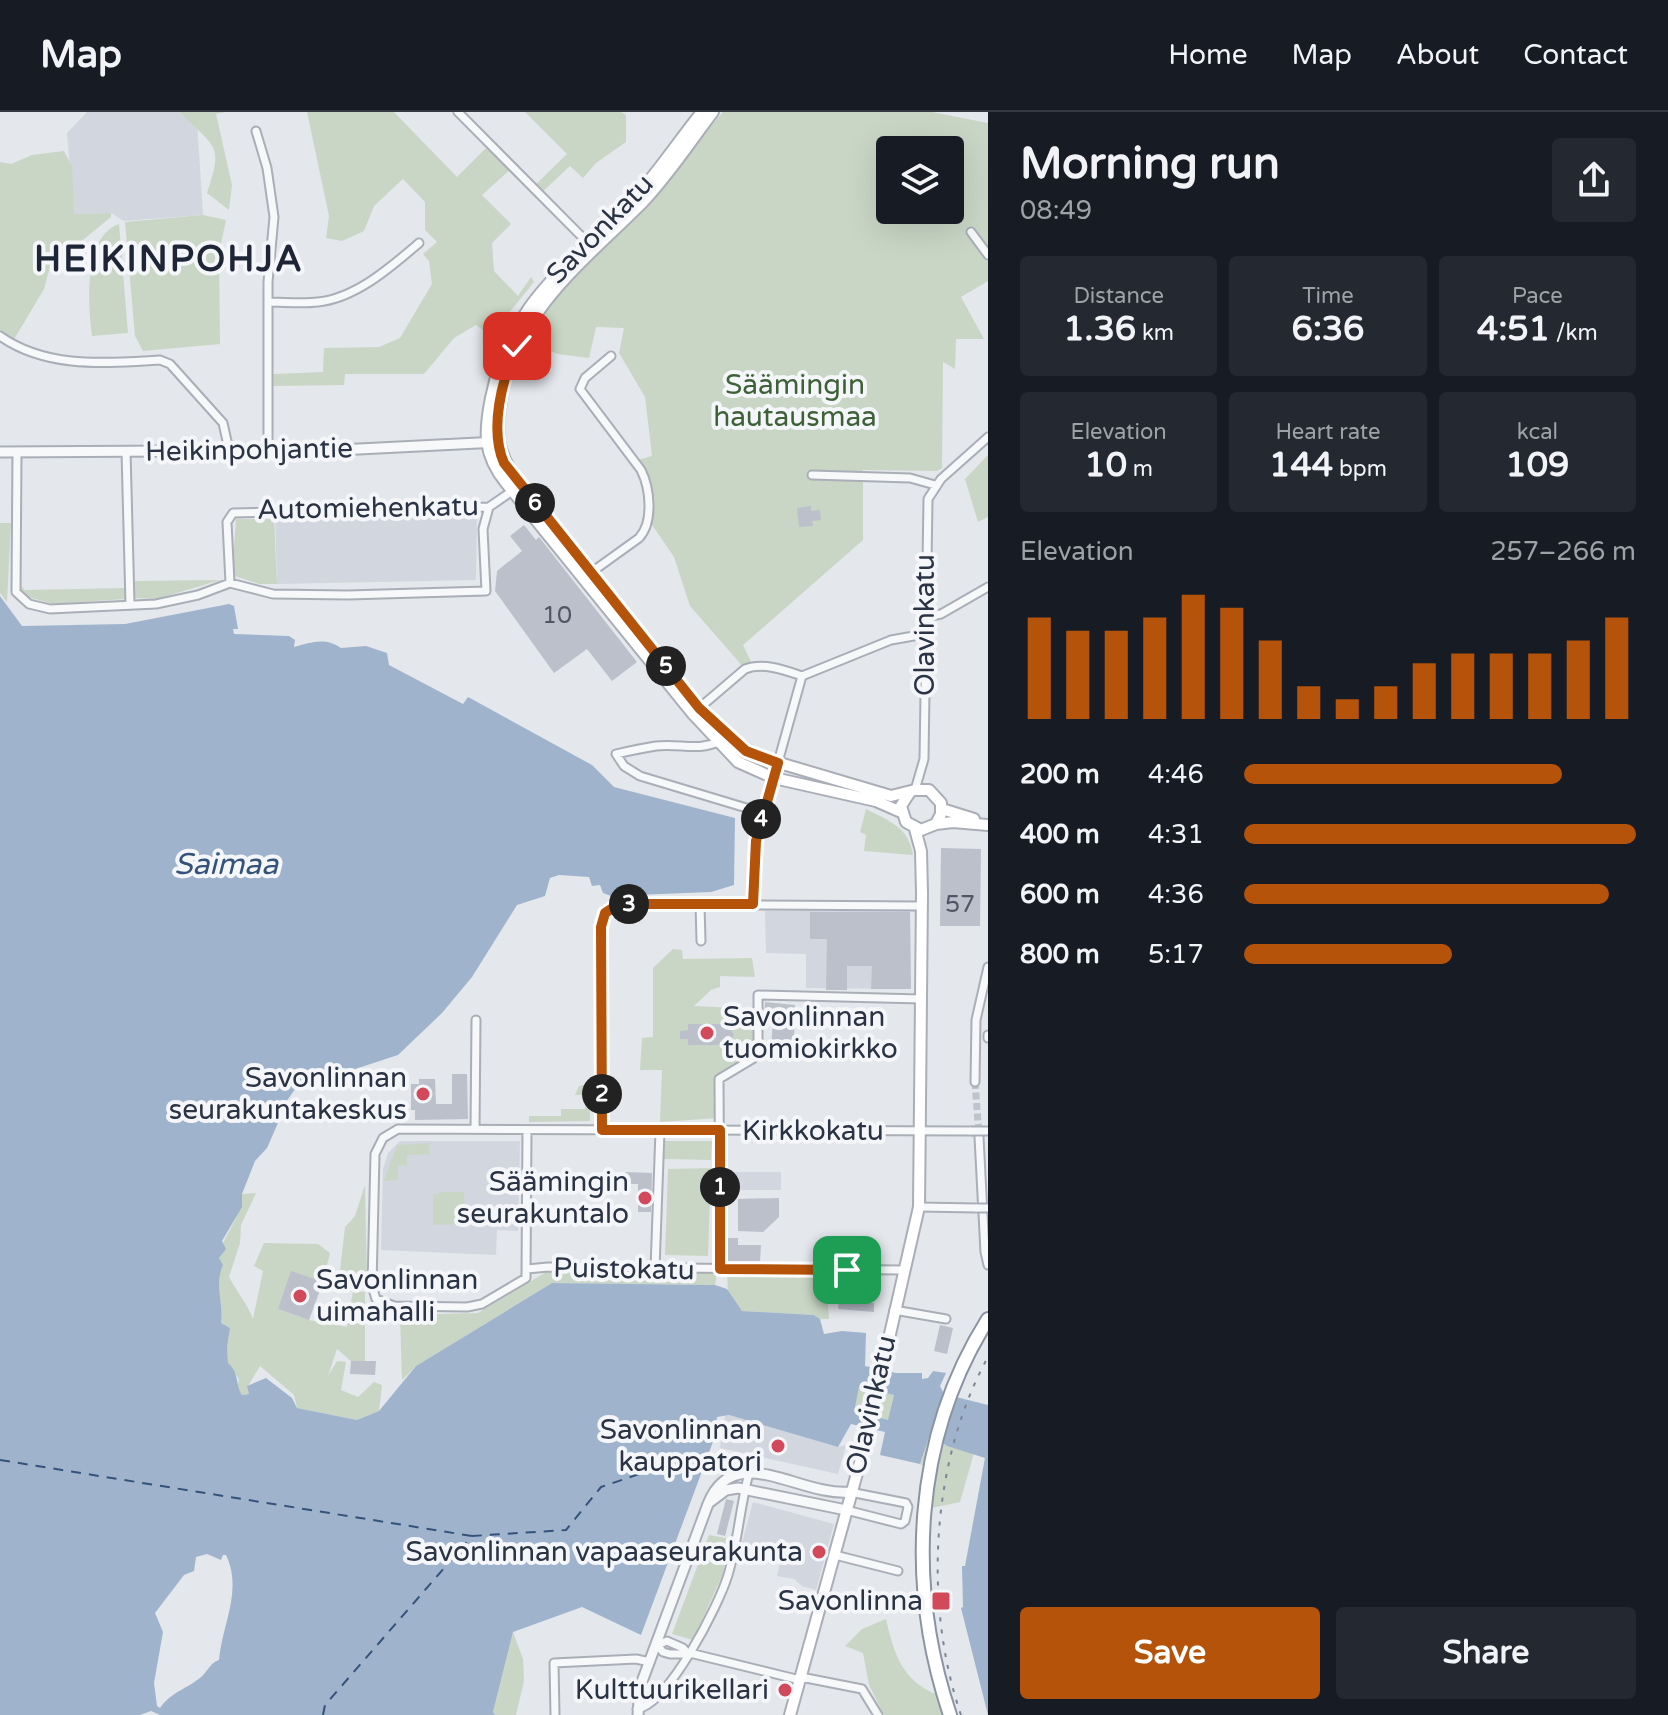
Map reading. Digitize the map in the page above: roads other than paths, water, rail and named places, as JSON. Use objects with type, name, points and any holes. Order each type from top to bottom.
[{"type":"highway","points":[[950,1715],[926,1621],[922,1569],[926,1500],[936,1449],[956,1386],[988,1319]]},
{"type":"highway","points":[[956,1386],[988,1334]]},
{"type":"main road","name":"Savonkatu","points":[[492,442],[489,408],[505,347],[539,293],[638,194],[702,112]]},
{"type":"main road","name":"Savonkatu","points":[[590,245],[644,201],[713,112]]},
{"type":"main road","points":[[492,442],[491,463],[516,488],[696,711],[724,740],[738,762],[774,778],[876,801],[901,812]]},
{"type":"main road","points":[[724,740],[778,763],[891,796],[913,791],[935,794],[942,809],[988,823]]},
{"type":"main road","points":[[913,791],[903,801],[901,812],[906,822],[915,829],[953,822],[988,823]]},
{"type":"main road","points":[[932,827],[942,809]]},
{"type":"main road","name":"Olavinkatu","points":[[921,851],[932,827]]},
{"type":"main road","name":"Olavinkatu","points":[[790,1715],[864,1448],[919,1207],[922,906],[921,851],[915,829]]},
{"type":"street","points":[[458,112],[590,245]]},
{"type":"street","points":[[256,131],[273,202],[268,302],[268,451]]},
{"type":"street","points":[[971,232],[988,255]]},
{"type":"street","points":[[268,302],[332,299],[384,273],[419,243]]},
{"type":"street","points":[[0,336],[19,349],[55,360],[160,360],[170,364],[223,423],[229,450]]},
{"type":"street","points":[[587,576],[639,538],[645,532],[648,519],[646,481],[641,470],[580,389],[585,378],[611,356]]},
{"type":"street","points":[[812,475],[910,478],[935,485],[988,437]]},
{"type":"street","name":"Heikinpohjantie","points":[[0,452],[268,451],[492,442]]},
{"type":"street","points":[[126,451],[130,604]]},
{"type":"street","points":[[17,453],[16,592],[29,604],[50,609],[170,601],[230,583],[273,594],[486,591],[483,529],[489,507]]},
{"type":"street","name":"Olavinkatu","points":[[913,791],[923,767],[925,512],[935,485]]},
{"type":"street","name":"Automiehenkatu","points":[[230,583],[227,522],[233,513],[489,507],[516,488]]},
{"type":"street","points":[[925,617],[941,614],[988,587]]},
{"type":"street","points":[[696,711],[745,669],[753,666],[777,668],[802,676],[891,640],[925,634]]},
{"type":"street","points":[[753,904],[756,841],[802,676]]},
{"type":"street","points":[[724,740],[694,749],[680,745],[656,746],[616,754],[624,766],[640,776],[763,813]]},
{"type":"street","name":"Olavinkatu","points":[[923,767],[935,794]]},
{"type":"street","points":[[602,1130],[601,927],[605,913],[619,904],[922,906]]},
{"type":"street","points":[[700,904],[701,941]]},
{"type":"street","points":[[975,1082],[976,1020],[988,967]]},
{"type":"street","points":[[720,1269],[719,1079],[754,1058],[758,1050],[758,995],[921,999]]},
{"type":"street","points":[[475,1129],[476,1020]]},
{"type":"street","name":"Kirkkokatu","points":[[372,1286],[375,1154],[383,1138],[398,1129],[988,1131]]},
{"type":"street","points":[[527,1130],[527,1269]]},
{"type":"street","points":[[655,1269],[660,1131]]},
{"type":"street","points":[[979,1137],[988,1265]]},
{"type":"street","points":[[919,1207],[988,1208]]},
{"type":"street","name":"Puistokatu","points":[[372,1286],[376,1299],[386,1306],[467,1307],[482,1304],[520,1283],[526,1278],[527,1269],[548,1267],[903,1270]]},
{"type":"street","points":[[894,1310],[946,1319]]},
{"type":"street","points":[[638,1712],[640,1687],[708,1504],[720,1481],[736,1473],[749,1473],[828,1492],[850,1492],[906,1503],[908,1508],[905,1521],[901,1524],[745,1489],[726,1490],[708,1504]]},
{"type":"street","points":[[638,1712],[654,1702],[688,1654],[727,1577],[749,1473]]},
{"type":"street","points":[[835,1555],[898,1571]]},
{"type":"street","points":[[657,1645],[667,1641],[683,1648],[688,1654],[862,1689],[878,1715]]},
{"type":"street","points":[[555,1715],[554,1663],[636,1659],[650,1662]]},
{"type":"water","name":"Saimaa","points":[[0,596],[22,626],[125,624],[229,604],[234,606],[238,629],[233,629],[234,634],[289,636],[295,640],[294,647],[324,642],[341,648],[366,646],[387,653],[389,665],[463,704],[468,697],[592,765],[614,787],[735,818],[734,885],[711,892],[611,896],[603,893],[600,885],[592,886],[589,877],[559,875],[550,878],[545,896],[517,905],[472,977],[442,1013],[398,1055],[349,1071],[331,1069],[308,1075],[300,1082],[279,1112],[278,1123],[267,1148],[255,1161],[242,1194],[242,1207],[222,1241],[226,1249],[219,1258],[223,1265],[219,1287],[221,1323],[230,1328],[228,1363],[242,1395],[249,1394],[247,1386],[266,1378],[292,1398],[297,1408],[357,1420],[379,1411],[416,1366],[552,1283],[715,1285],[727,1289],[742,1311],[814,1315],[820,1319],[824,1334],[842,1331],[866,1333],[865,1366],[896,1373],[922,1373],[922,1379],[928,1378],[933,1371],[946,1373],[940,1386],[944,1394],[988,1405],[988,1715],[961,1608],[962,1566],[965,1566],[985,1458],[947,1446],[930,1434],[920,1464],[880,1455],[885,1432],[851,1424],[838,1447],[729,1415],[717,1417],[714,1439],[641,1635],[582,1607],[513,1632],[493,1712],[495,1715],[160,1715],[151,1711],[140,1715],[0,1715]],"holes":[[[859,1387],[894,1395],[888,1420],[854,1412]],[[207,1554],[221,1560],[226,1555],[231,1568],[232,1595],[219,1660],[160,1708],[157,1706],[154,1683],[163,1632],[155,1613],[184,1575],[194,1571],[196,1557]]]},
{"type":"tunnel","points":[[975,1082],[979,1135]]},
{"type":"railway","points":[[961,1715],[941,1627],[939,1533],[944,1486],[954,1441],[969,1397],[988,1357]]},
{"type":"place","name":"Savonlinnan tuomiokirkko","points":[[707,1033]]},
{"type":"place","name":"Savonlinnan seurakuntakeskus","points":[[423,1094]]},
{"type":"place","name":"Säämingin seurakuntalo","points":[[645,1198]]},
{"type":"place","name":"Savonlinnan uimahalli","points":[[300,1296]]},
{"type":"place","name":"Savonlinnan kauppatori","points":[[778,1446]]},
{"type":"place","name":"Savonlinnan vapaaseurakunta","points":[[819,1552]]},
{"type":"place","name":"Savonlinna","points":[[941,1601]]},
{"type":"place","name":"Kulttuurikellari","points":[[785,1690]]},
{"type":"district","name":"HEIKINPOHJA","points":[[169,259]]},
{"type":"park label","name":"Säämingin hautausmaa","points":[[795,401]]}]
